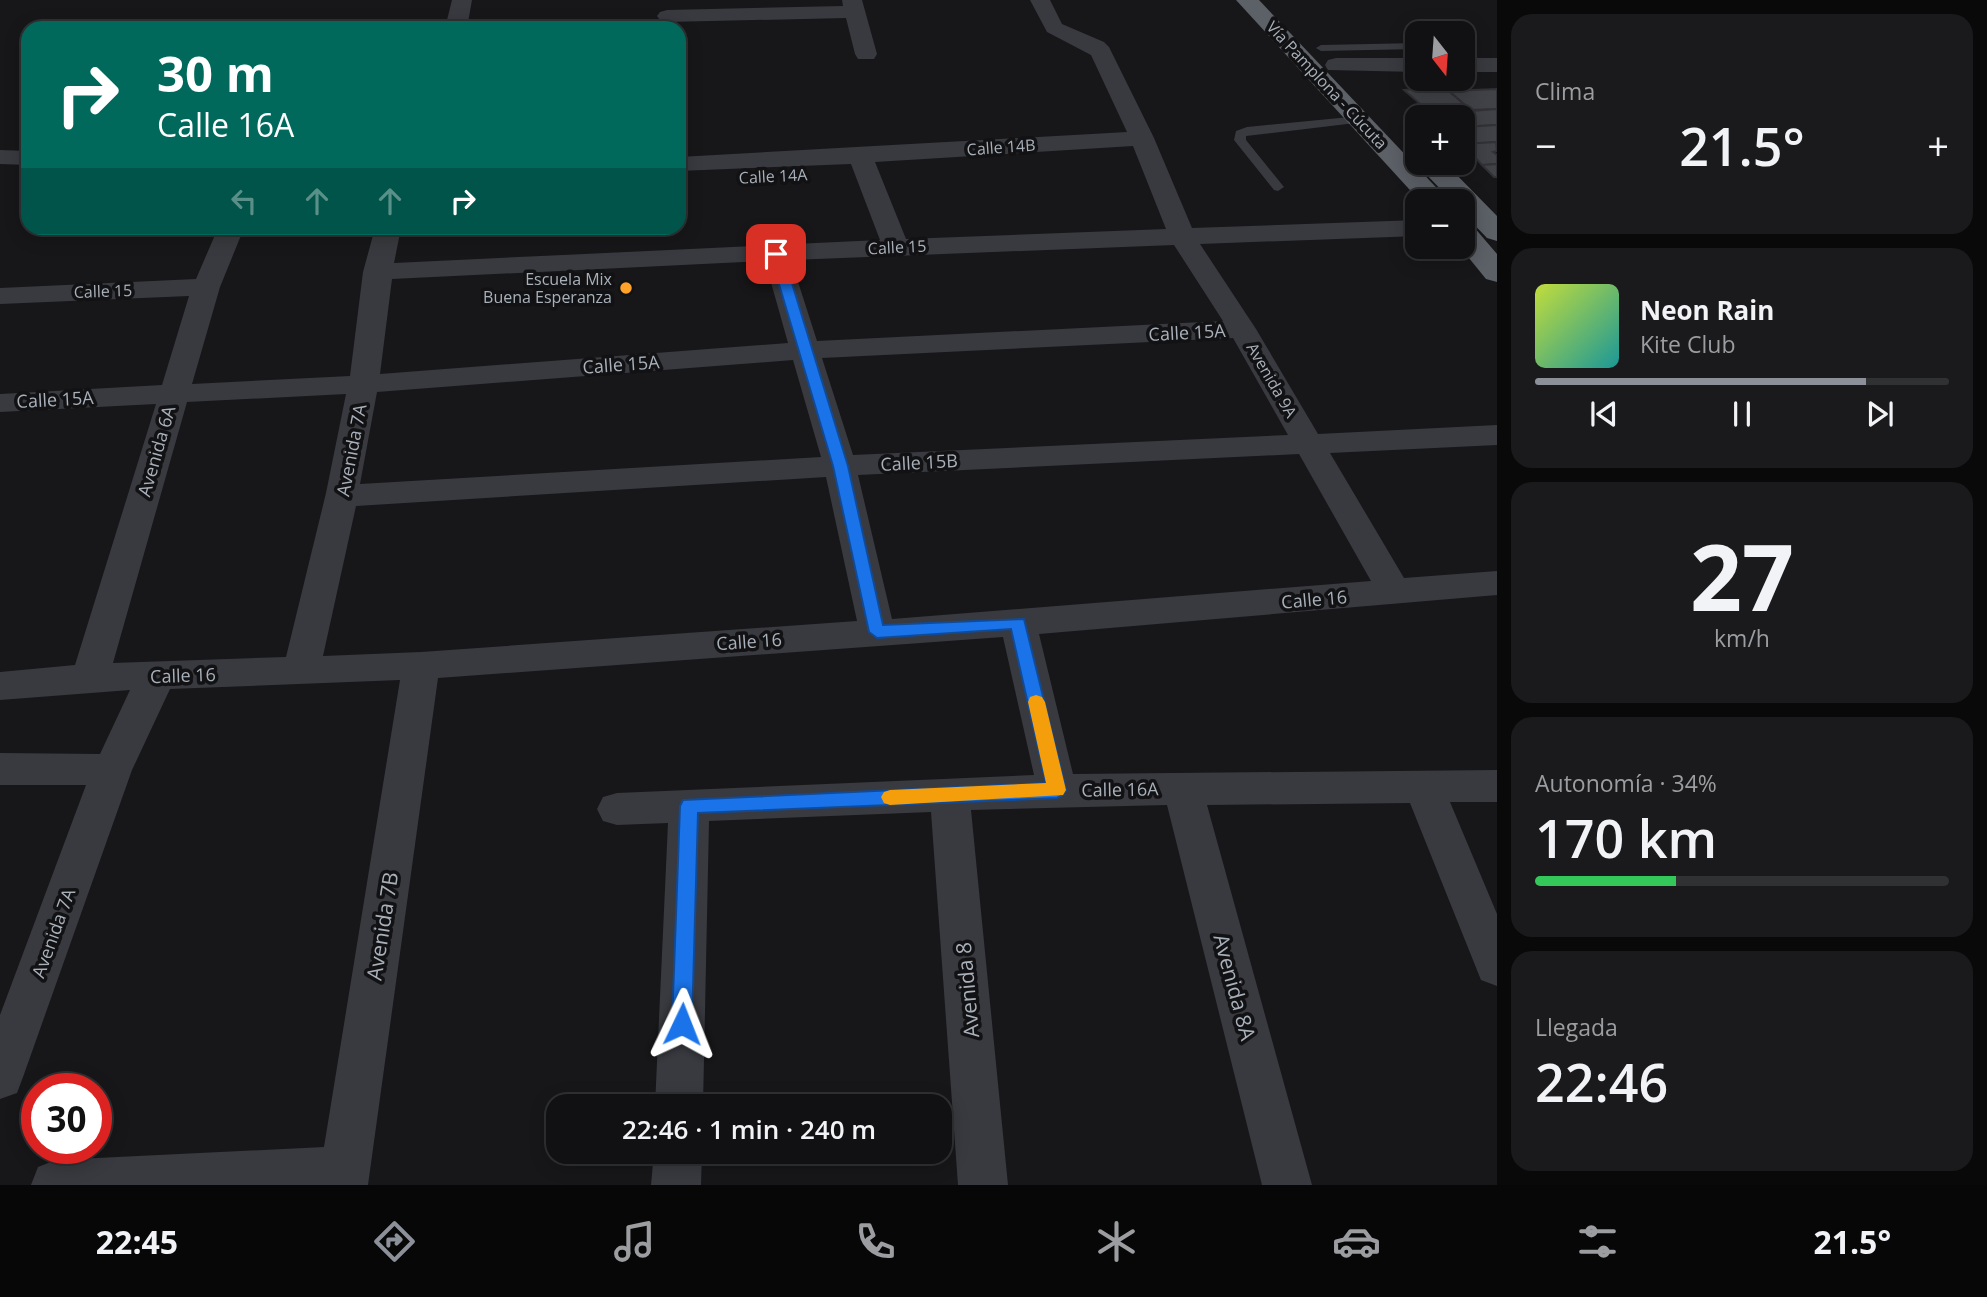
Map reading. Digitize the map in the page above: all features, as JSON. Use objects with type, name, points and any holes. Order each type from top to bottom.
[{"type":"highway","name":"Vía Pamplona - Cúcuta","points":[[1247,0],[1424,189]]},
{"type":"highway","name":"Vía Pamplona - Cúcuta","points":[[1275,0],[1405,136]]},
{"type":"highway","points":[[1442,175],[1497,232]]},
{"type":"highway","points":[[1475,246],[1497,273]]},
{"type":"street","points":[[458,21],[462,0]]},
{"type":"street","name":"Avenida 9A","points":[[1040,0],[1054,28],[1096,47],[1101,52],[1142,138],[1183,238],[1242,329],[1395,592]]},
{"type":"street","points":[[667,16],[853,6],[866,54]]},
{"type":"street","points":[[1328,56],[1405,64]]},
{"type":"street","points":[[1475,65],[1497,65]]},
{"type":"street","name":"Calle 14B","points":[[864,164],[1142,138]]},
{"type":"street","points":[[0,157],[21,158]]},
{"type":"street","name":"Calle 14A","points":[[686,164],[864,164]]},
{"type":"street","points":[[864,164],[896,247]]},
{"type":"street","name":"Calle 14A","points":[[686,179],[864,164]]},
{"type":"street","name":"Calle 15","points":[[377,272],[896,247],[1405,229]]},
{"type":"street","name":"Avenida 6A","points":[[90,678],[206,287],[228,235]]},
{"type":"street","name":"Avenida 7A","points":[[301,671],[342,496],[363,384],[377,272],[386,235]]},
{"type":"street","points":[[776,254],[840,466],[877,632]]},
{"type":"street","name":"Calle 15","points":[[0,296],[206,287]]},
{"type":"street","name":"Calle 15A","points":[[0,402],[363,384],[806,350],[1242,329]]},
{"type":"street","name":"Calle 15B","points":[[342,496],[840,466],[1497,435]]},
{"type":"street","name":"Calle 16","points":[[0,686],[90,678],[421,666],[1018,623],[1497,583]]},
{"type":"street","points":[[1018,623],[1057,790]]},
{"type":"street","name":"Avenida 7B","points":[[344,1177],[421,666]]},
{"type":"street","name":"Avenida 7A","points":[[0,1077],[13,1010],[112,771],[148,692],[159,676]]},
{"type":"street","points":[[0,769],[112,771]]},
{"type":"street","points":[[1423,786],[1497,966]]},
{"type":"street","name":"Calle 16A","points":[[617,809],[1057,790],[1496,786]]},
{"type":"street","name":"Avenida 8A","points":[[1183,789],[1287,1185]]},
{"type":"street","name":"Avenida 8","points":[[950,795],[983,1185]]},
{"type":"street","points":[[679,1094],[690,806]]},
{"type":"street","points":[[676,1185],[677,1164]]},
{"type":"street","points":[[56,1185],[344,1177]]},
{"type":"lane","points":[[1328,56],[1405,47]]},
{"type":"lane","points":[[1278,187],[1240,140],[1240,134],[1247,131],[1360,120]]},
{"type":"building","points":[[1497,89],[1497,109],[1475,110],[1475,105],[1465,105],[1449,91]]},
{"type":"building","points":[[1405,91],[1449,91],[1465,105],[1422,105]]},
{"type":"building","points":[[1497,109],[1497,125],[1475,126],[1475,111]]},
{"type":"building","points":[[1497,125],[1497,142],[1475,143],[1475,126]]},
{"type":"building","points":[[1496,142],[1497,151],[1493,152],[1497,155],[1497,164],[1482,165],[1475,157],[1475,143]]},
{"type":"building","points":[[1497,164],[1497,177],[1482,165]]},
{"type":"slow traffic","points":[[890,797],[1057,790],[1036,702]]},
{"type":"place","name":"Escuela Mix Buena Esperanza","points":[[626,288]]},
{"type":"route","points":[[682,1024],[690,806],[1057,790],[1018,623],[877,632],[840,466],[776,254]]}]
